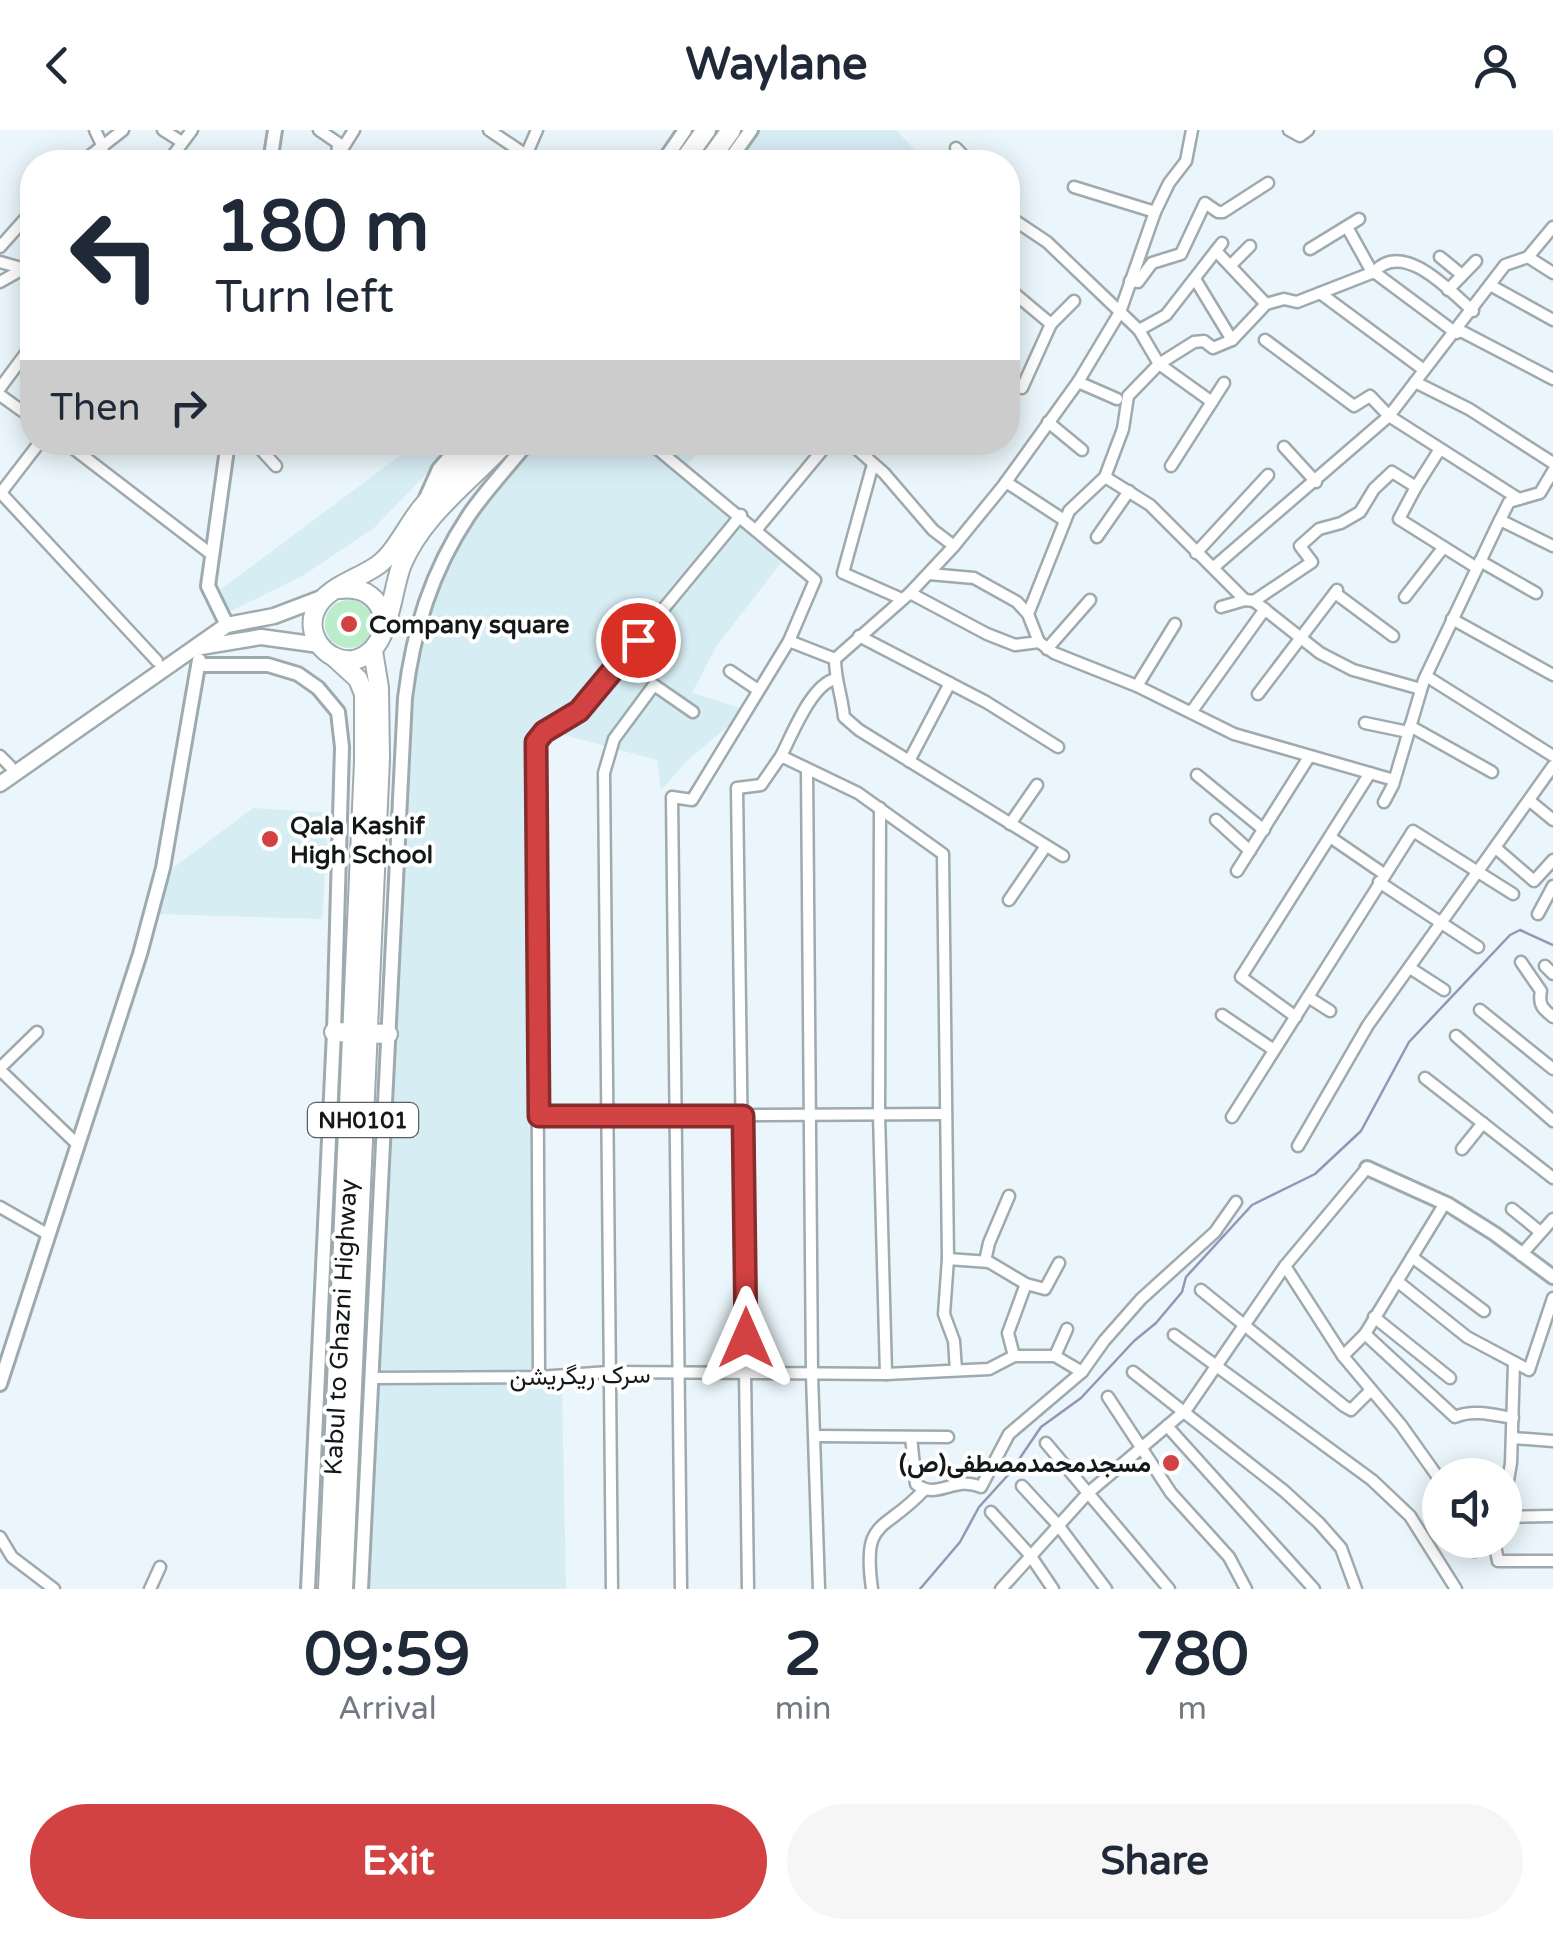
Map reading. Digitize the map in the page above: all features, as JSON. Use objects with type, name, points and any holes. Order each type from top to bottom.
[{"type":"highway","points":[[319,645],[313,631],[313,616],[330,594],[381,564],[422,506],[469,455]]},
{"type":"highway","points":[[334,657],[355,660],[373,650],[384,633],[402,566],[422,530],[494,455]]},
{"type":"highway","points":[[330,594],[352,588],[368,594],[380,606],[385,623]]},
{"type":"highway","name":"NH0101","points":[[319,645],[334,657]]},
{"type":"highway","name":"Kabul to Ghazni Highway","points":[[344,1589],[352,1362],[346,1341],[348,1159],[380,759],[379,688],[373,650]]},
{"type":"highway","name":"Kabul to Ghazni Highway","points":[[328,1589],[338,1386],[346,1341],[360,1033],[357,926],[364,694],[358,680],[334,657]]},
{"type":"highway","points":[[336,927],[357,926]]},
{"type":"highway","points":[[334,1032],[388,1034]]},
{"type":"highway","points":[[327,1157],[348,1159]]},
{"type":"highway","points":[[352,1362],[371,1370]]},
{"type":"highway","points":[[316,1385],[338,1386]]},
{"type":"main road","points":[[0,784],[227,625],[274,616],[330,594]]},
{"type":"main road","points":[[3,765],[169,654],[261,637],[319,645]]},
{"type":"street","points":[[95,130],[102,147]]},
{"type":"street","points":[[99,150],[124,130]]},
{"type":"street","points":[[163,130],[182,142]]},
{"type":"street","points":[[176,150],[192,130]]},
{"type":"street","points":[[319,130],[338,143],[338,150]]},
{"type":"street","points":[[489,130],[514,150]]},
{"type":"street","points":[[1062,856],[844,717],[843,695],[834,679],[835,659],[906,596],[954,546],[1078,382],[1120,312],[1154,212],[1168,183],[1186,162],[1192,130]]},
{"type":"street","points":[[1289,130],[1300,136],[1308,130]]},
{"type":"street","points":[[1130,281],[1138,282],[1152,262],[1181,254],[1205,203],[1220,213],[1268,183]]},
{"type":"street","points":[[1074,187],[1154,212]]},
{"type":"street","points":[[1310,249],[1359,219]]},
{"type":"street","points":[[0,247],[20,224]]},
{"type":"street","points":[[1020,224],[1047,242],[1140,330],[1160,364],[1212,402]]},
{"type":"street","points":[[1347,227],[1373,272],[1456,333]]},
{"type":"street","points":[[1214,567],[1389,416],[1505,265],[1528,256],[1553,227]]},
{"type":"street","points":[[1232,264],[1250,246]]},
{"type":"street","points":[[1140,330],[1166,315],[1219,247],[1266,304]]},
{"type":"street","points":[[1528,256],[1553,272]]},
{"type":"street","points":[[1440,257],[1462,276]]},
{"type":"street","points":[[1028,614],[1064,520],[1105,477],[1122,429],[1128,396],[1160,364],[1194,342],[1204,341],[1213,348],[1232,340],[1266,304],[1284,299],[1297,302],[1394,260],[1428,273],[1473,311]]},
{"type":"street","points":[[1448,290],[1476,261]]},
{"type":"street","points":[[1195,279],[1232,340]]},
{"type":"street","points":[[1490,285],[1553,320]]},
{"type":"street","points":[[1320,294],[1424,370]]},
{"type":"street","points":[[1020,298],[1051,324]]},
{"type":"street","points":[[1022,388],[1051,324],[1074,301]]},
{"type":"street","points":[[1456,333],[1460,331],[1488,343],[1553,380]]},
{"type":"street","points":[[1266,340],[1354,406],[1370,396],[1389,416],[1520,500]]},
{"type":"street","points":[[20,362],[0,391],[20,408]]},
{"type":"street","points":[[1078,382],[1117,399]]},
{"type":"street","points":[[1414,382],[1470,409],[1553,462]]},
{"type":"street","points":[[1171,466],[1224,383]]},
{"type":"street","points":[[1048,422],[1082,450]]},
{"type":"street","points":[[1284,446],[1316,482]]},
{"type":"street","points":[[1440,450],[1399,518],[1442,548],[1536,593]]},
{"type":"street","points":[[30,455],[0,493],[157,661]]},
{"type":"street","points":[[82,455],[212,554]]},
{"type":"street","points":[[226,455],[208,586],[227,625]]},
{"type":"street","points":[[266,455],[276,466]]},
{"type":"street","points":[[422,506],[439,469],[451,455]]},
{"type":"street","points":[[361,1589],[404,698],[416,626],[438,568],[467,518],[518,455]]},
{"type":"street","points":[[665,455],[815,580],[789,641],[692,800],[672,797],[681,1589]]},
{"type":"street","points":[[756,529],[818,455]]},
{"type":"street","points":[[863,455],[933,530],[954,546]]},
{"type":"street","points":[[873,464],[843,573],[906,596],[1015,645],[1043,645],[1192,711],[1234,734],[1394,780]]},
{"type":"street","points":[[1384,802],[1426,676],[1500,520],[1510,502],[1548,489],[1553,471]]},
{"type":"street","points":[[1221,607],[1250,600],[1312,562],[1300,546],[1318,530],[1341,524],[1360,512],[1374,489],[1392,472],[1416,487]]},
{"type":"street","points":[[1196,553],[1268,475]]},
{"type":"street","points":[[1105,477],[1150,506],[1196,553],[1320,654],[1353,670],[1421,689]]},
{"type":"street","points":[[1006,482],[1064,520]]},
{"type":"street","points":[[1097,537],[1130,491]]},
{"type":"street","points":[[539,1377],[536,742],[544,732],[579,711],[740,515]]},
{"type":"street","points":[[1500,520],[1553,546]]},
{"type":"street","points":[[1404,597],[1442,548]]},
{"type":"street","points":[[929,574],[974,578],[1018,602],[1043,645]]},
{"type":"street","points":[[1258,694],[1336,591],[1393,636]]},
{"type":"street","points":[[1043,645],[1090,600]]},
{"type":"street","points":[[1192,711],[1265,610]]},
{"type":"street","points":[[1452,620],[1553,675]]},
{"type":"street","points":[[1137,686],[1175,624]]},
{"type":"street","points":[[859,636],[950,683],[1058,747]]},
{"type":"street","points":[[789,641],[835,659]]},
{"type":"street","points":[[0,1384],[140,954],[163,868],[200,665],[193,648]]},
{"type":"street","points":[[200,665],[268,665],[298,674],[318,688],[338,712],[342,747],[334,1032],[308,1589]]},
{"type":"street","points":[[730,671],[758,690]]},
{"type":"street","points":[[1426,676],[1553,756]]},
{"type":"street","points":[[748,1589],[737,788],[762,785],[816,692],[826,681],[834,679]]},
{"type":"street","points":[[909,761],[950,683]]},
{"type":"street","points":[[612,1589],[604,773],[614,739],[653,686],[693,712]]},
{"type":"street","points":[[1365,723],[1409,730],[1492,772]]},
{"type":"street","points":[[781,756],[858,794],[943,854],[948,1259],[944,1314],[954,1341],[956,1370]]},
{"type":"street","points":[[1237,871],[1309,757]]},
{"type":"street","points":[[1298,1146],[1368,1025],[1553,766]]},
{"type":"street","points":[[807,770],[812,1375],[819,1589]]},
{"type":"street","points":[[1296,1017],[1241,977],[1370,773]]},
{"type":"street","points":[[1197,775],[1264,830]]},
{"type":"street","points":[[1010,824],[1037,785]]},
{"type":"street","points":[[1530,801],[1553,820]]},
{"type":"street","points":[[880,808],[879,1114],[886,1374]]},
{"type":"street","points":[[1216,820],[1250,851]]},
{"type":"street","points":[[1232,1117],[1413,831],[1514,894]]},
{"type":"street","points":[[1330,838],[1478,947]]},
{"type":"street","points":[[1008,900],[1046,846]]},
{"type":"street","points":[[1496,849],[1531,880],[1549,875],[1553,860]]},
{"type":"street","points":[[1538,914],[1553,886]]},
{"type":"street","points":[[1522,962],[1541,991],[1542,1007],[1553,1017]]},
{"type":"street","points":[[1410,968],[1444,990]]},
{"type":"street","points":[[1308,997],[1330,1011]]},
{"type":"street","points":[[1480,1010],[1553,1070]]},
{"type":"street","points":[[1222,1015],[1274,1050]]},
{"type":"street","points":[[36,1032],[0,1069],[78,1145]]},
{"type":"street","points":[[1456,1036],[1553,1121]]},
{"type":"street","points":[[1425,1078],[1553,1178]]},
{"type":"street","points":[[539,1116],[946,1114]]},
{"type":"street","points":[[1462,1148],[1484,1124]]},
{"type":"street","points":[[1002,1589],[1088,1492],[1182,1414],[1285,1266],[1367,1168],[1445,1203],[1553,1277]]},
{"type":"street","points":[[986,1261],[989,1242],[1009,1196]]},
{"type":"street","points":[[911,1437],[916,1484],[924,1490],[933,1492],[970,1482],[981,1488],[1009,1434],[1082,1372],[1141,1299],[1215,1232],[1236,1202]]},
{"type":"street","points":[[1343,1356],[1365,1334],[1445,1203]]},
{"type":"street","points":[[0,1207],[49,1235]]},
{"type":"street","points":[[1512,1209],[1540,1231]]},
{"type":"street","points":[[1520,1255],[1553,1219]]},
{"type":"street","points":[[1412,1257],[1484,1311]]},
{"type":"street","points":[[948,1259],[986,1261],[1026,1284],[1045,1289],[1058,1263]]},
{"type":"street","points":[[1285,1266],[1343,1356],[1423,1458]]},
{"type":"street","points":[[1397,1280],[1467,1338],[1529,1370],[1553,1298]]},
{"type":"street","points":[[1014,1356],[1008,1333],[1026,1284]]},
{"type":"street","points":[[1201,1290],[1344,1406],[1352,1410],[1371,1390]]},
{"type":"street","points":[[1374,1318],[1450,1378]]},
{"type":"street","points":[[1068,1328],[1055,1356],[1082,1372]]},
{"type":"street","points":[[1365,1334],[1456,1417],[1481,1413],[1513,1418]]},
{"type":"street","points":[[1174,1335],[1342,1454],[1385,1492],[1410,1516],[1456,1589]]},
{"type":"street","name":"سرک ریگریشن","points":[[371,1370],[539,1377],[608,1372],[886,1374],[989,1369],[1014,1356],[1055,1356]]},
{"type":"street","points":[[1510,1458],[1514,1363]]},
{"type":"street","points":[[1133,1372],[1284,1491],[1319,1524],[1341,1548],[1356,1589]]},
{"type":"street","points":[[1108,1398],[1171,1493],[1229,1557],[1246,1589]]},
{"type":"street","points":[[1167,1426],[1314,1589]]},
{"type":"street","points":[[815,1436],[948,1437]]},
{"type":"street","points":[[1513,1438],[1553,1441]]},
{"type":"street","points":[[1046,1443],[1168,1589]]},
{"type":"street","points":[[1022,1486],[1106,1589]]},
{"type":"street","points":[[872,1589],[867,1552],[874,1535],[924,1490]]},
{"type":"street","points":[[991,1512],[1030,1555],[1053,1589]]},
{"type":"street","points":[[1522,1517],[1553,1516]]},
{"type":"street","points":[[0,1537],[12,1557],[54,1589]]},
{"type":"street","points":[[1497,1558],[1498,1562],[1553,1561]]},
{"type":"street","points":[[150,1589],[160,1567]]},
{"type":"shaded area","points":[[758,130],[896,130],[915,150],[746,150]]},
{"type":"shaded area","points":[[401,455],[444,455],[374,528],[304,575],[229,612],[220,590]]},
{"type":"shaded area","points":[[526,455],[695,455],[684,469],[783,560],[716,647],[692,693],[747,710],[688,760],[661,790],[657,760],[538,728],[546,1379],[562,1391],[566,1589],[363,1589],[411,694],[443,551]]},
{"type":"shaded area","name":"Qala Kashif High School","points":[[253,808],[329,813],[322,919],[158,914],[173,868]]},
{"type":"green space","points":[[349,600],[366,607],[373,624],[366,641],[349,648],[332,641],[325,624],[332,607]]},
{"type":"waterway","points":[[920,1589],[960,1542],[979,1507],[1009,1474],[1041,1427],[1081,1398],[1156,1323],[1182,1292],[1186,1277],[1252,1205],[1315,1174],[1361,1131],[1409,1042],[1510,935],[1520,930],[1553,945]]},
{"type":"place","name":"Company square","points":[[349,624]]},
{"type":"place","name":"Qala Kashif High School","points":[[270,839]]},
{"type":"place","name":"مسجدمحمدمصطفی(ص)","points":[[1171,1463]]},
{"type":"route","points":[[638,640],[579,711],[544,732],[536,742],[539,1116],[743,1116],[746,1338]]}]
